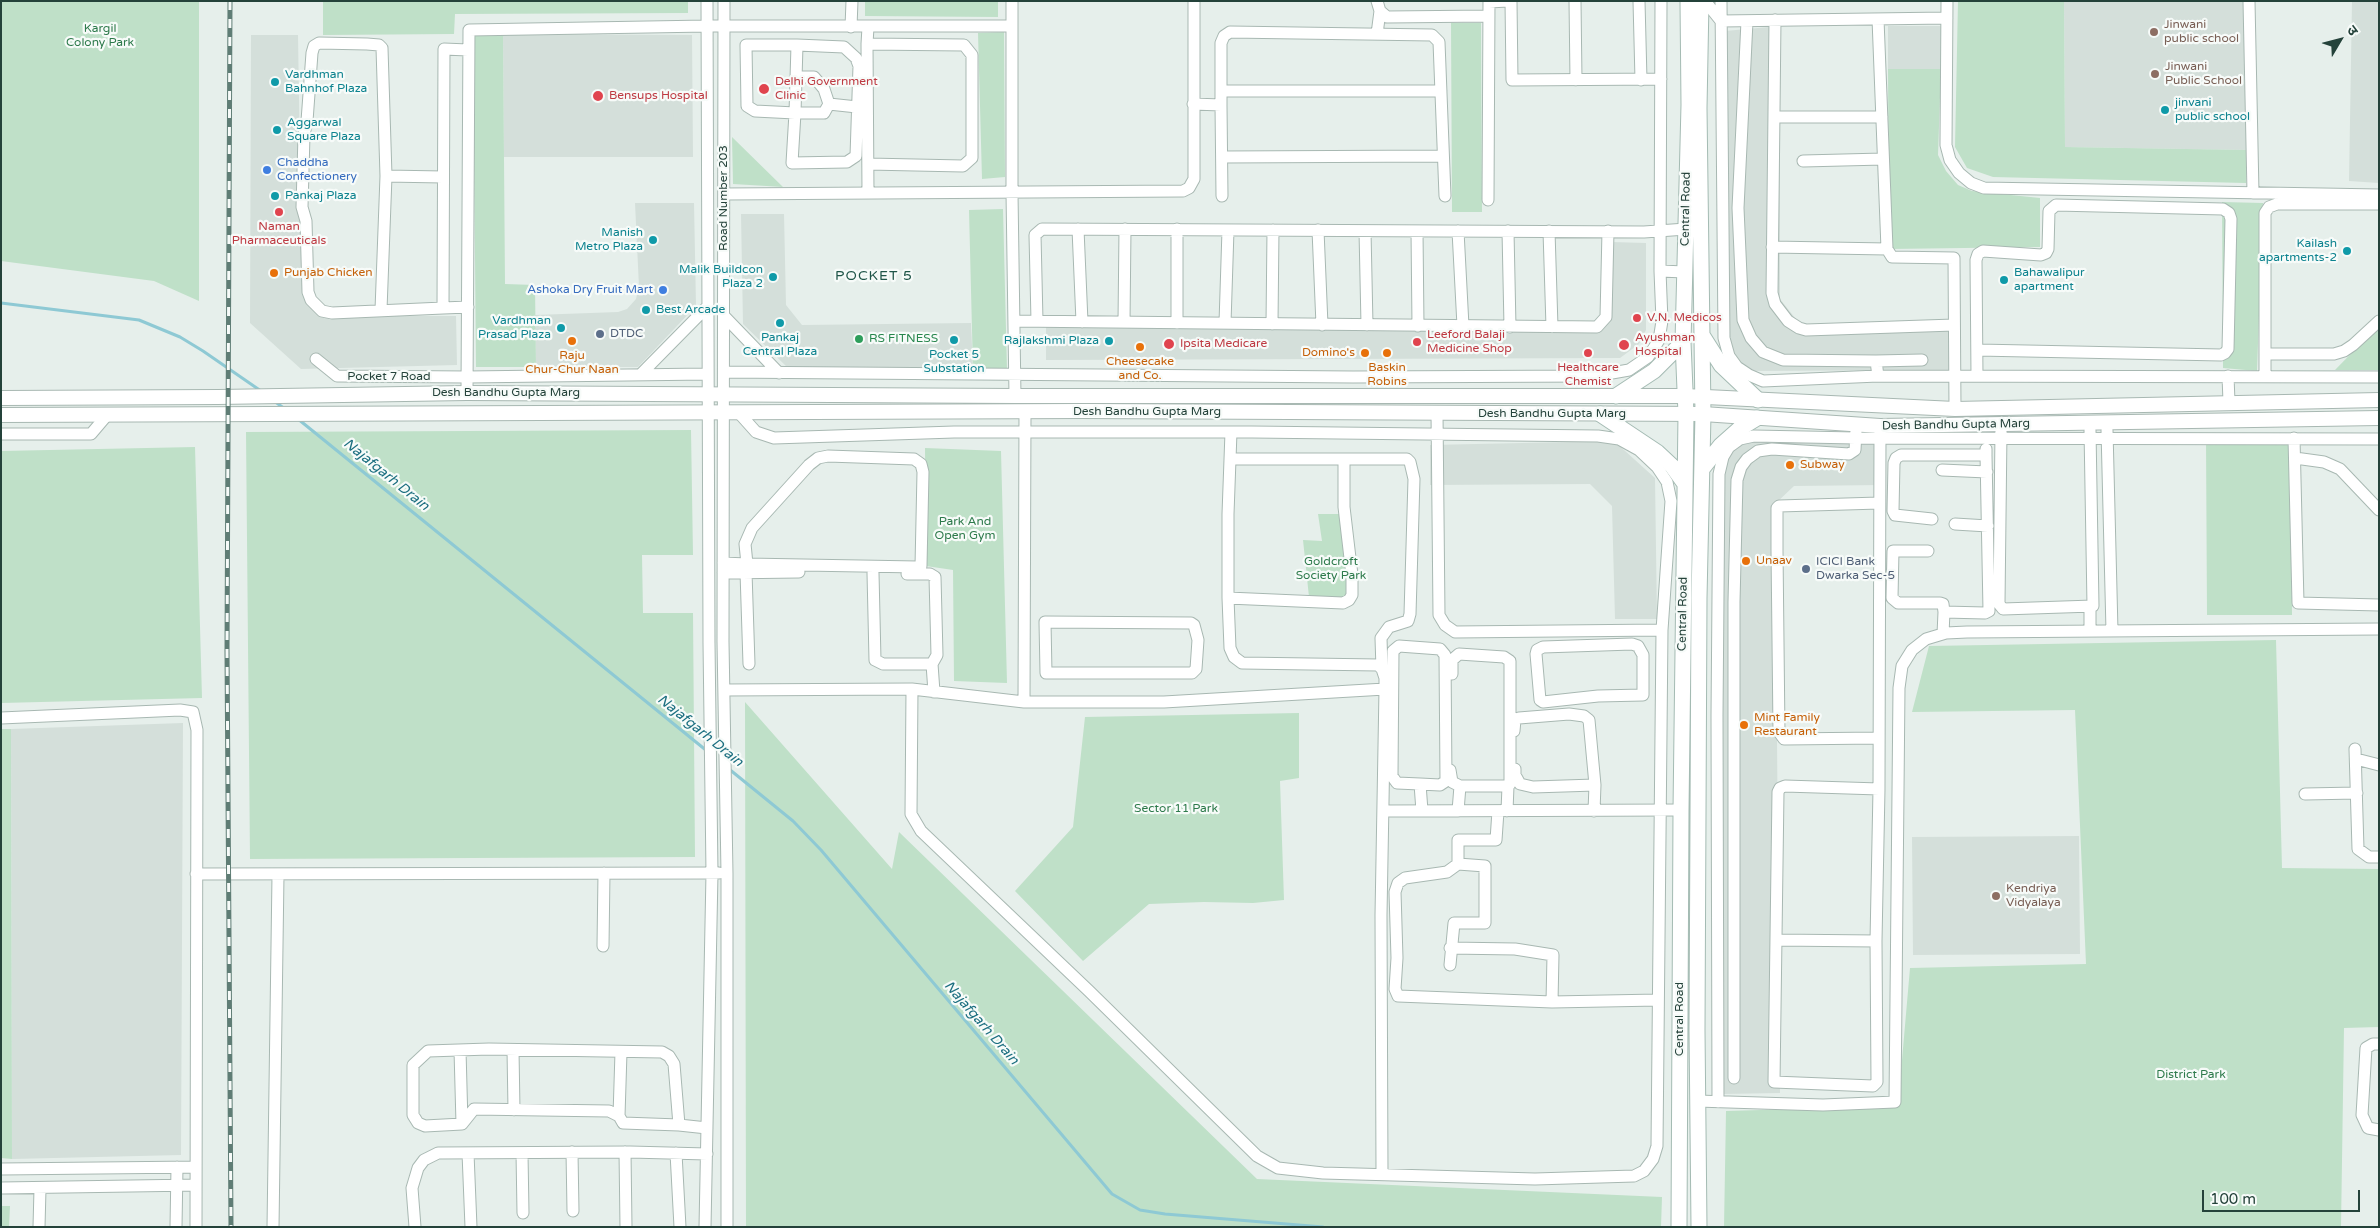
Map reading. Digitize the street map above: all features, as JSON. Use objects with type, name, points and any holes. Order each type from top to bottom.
[{"type":"main road","name":"Central Road","points":[[1679,1221],[1681,810],[1686,414],[1683,342],[1688,1]]},
{"type":"main road","name":"Central Road","points":[[1699,1221],[1699,608],[1703,414],[1700,1]]},
{"type":"main road","points":[[1701,333],[1721,365],[1758,400]]},
{"type":"main road","points":[[1616,396],[1654,371],[1683,342]]},
{"type":"main road","points":[[1600,414],[1657,452],[1672,466],[1685,484]]},
{"type":"main road","points":[[1702,469],[1721,445],[1739,429],[1756,418]]},
{"type":"street","name":"Road Number 203","points":[[705,1227],[712,873],[707,374],[707,1]]},
{"type":"street","name":"Road Number 203","points":[[724,1],[725,395],[723,568],[727,873],[727,1227]]},
{"type":"street","points":[[851,27],[852,1]]},
{"type":"street","points":[[1012,1],[1012,192],[1014,375],[1016,396]]},
{"type":"street","points":[[724,194],[1183,191],[1189,188],[1194,179],[1194,1]]},
{"type":"street","points":[[1488,200],[1489,2],[1510,1],[1512,80],[1661,79]]},
{"type":"street","points":[[1575,1],[1576,80]]},
{"type":"street","points":[[1639,1],[1641,80]]},
{"type":"street","points":[[724,372],[1014,375],[1595,376],[1629,370],[1648,357],[1659,340],[1662,321],[1660,271],[1661,1]]},
{"type":"street","points":[[1705,1],[1721,21]]},
{"type":"street","points":[[1721,1],[1724,338],[1729,356],[1737,367],[1749,375],[1763,381],[1878,376],[2379,377]]},
{"type":"street","points":[[1947,1],[1946,145],[1950,160],[1959,173],[1971,183],[1984,188],[2379,196]]},
{"type":"street","points":[[2249,1],[2253,193]]},
{"type":"street","points":[[1379,6],[1387,16],[1489,16]]},
{"type":"street","points":[[1377,34],[1379,6]]},
{"type":"street","points":[[1721,21],[1947,18]]},
{"type":"street","points":[[1878,19],[1887,249],[1892,257],[1954,258],[1953,376],[1955,409]]},
{"type":"street","points":[[1770,20],[1774,117],[1772,293],[1775,304],[1788,321],[1799,328],[1954,331]]},
{"type":"street","points":[[1747,21],[1738,208],[1743,320],[1751,338],[1763,352],[1783,360],[1922,360]]},
{"type":"street","points":[[467,393],[469,30],[707,26],[1011,26]]},
{"type":"street","points":[[868,27],[868,193]]},
{"type":"street","points":[[1222,196],[1221,43],[1224,36],[1230,32],[1377,34],[1437,37],[1439,42],[1445,196]]},
{"type":"street","points":[[381,310],[386,176],[382,48],[379,45],[367,44],[319,44],[314,46],[304,135],[302,207],[306,227],[308,292],[311,300],[322,310],[332,313],[468,307]]},
{"type":"street","points":[[867,44],[964,45],[972,55],[972,158],[963,166],[868,164]]},
{"type":"street","points":[[724,45],[746,46],[797,45],[838,45],[851,52],[859,66],[858,152],[853,159],[847,162],[792,163],[797,45]]},
{"type":"street","points":[[746,46],[747,106],[755,111],[824,113],[829,104],[824,88],[814,78],[796,77]]},
{"type":"street","points":[[443,308],[444,49],[468,50]]},
{"type":"street","points":[[1221,91],[1441,91]]},
{"type":"street","points":[[829,104],[858,107]]},
{"type":"street","points":[[1193,104],[1221,105]]},
{"type":"street","points":[[1774,117],[1882,117]]},
{"type":"street","points":[[1222,157],[1443,156]]},
{"type":"street","points":[[1803,161],[1883,159]]},
{"type":"street","points":[[386,176],[443,178]]},
{"type":"street","points":[[2265,377],[2265,213],[2269,207],[2277,204],[2379,204]]},
{"type":"street","points":[[1977,376],[1976,260],[1978,254],[1983,251],[2041,255],[2046,253],[2048,249],[2049,211],[2056,205],[2223,209],[2229,213],[2231,219],[2228,349],[2221,355],[1978,350]]},
{"type":"street","points":[[1723,208],[1738,208]]},
{"type":"street","points":[[1037,321],[1035,235],[1042,229],[1660,232],[1686,229]]},
{"type":"street","points":[[1078,229],[1082,322]]},
{"type":"street","points":[[1177,229],[1177,323]]},
{"type":"street","points":[[1124,322],[1125,230]]},
{"type":"street","points":[[1225,323],[1228,230]]},
{"type":"street","points":[[1272,324],[1273,230]]},
{"type":"street","points":[[1318,230],[1322,324]]},
{"type":"street","points":[[1365,230],[1367,325]]},
{"type":"street","points":[[1417,230],[1418,326]]},
{"type":"street","points":[[1458,231],[1463,326]]},
{"type":"street","points":[[1508,231],[1510,327]]},
{"type":"street","points":[[1549,231],[1552,327]]},
{"type":"street","points":[[1014,321],[1597,327],[1606,317],[1608,231]]},
{"type":"street","points":[[1772,247],[1887,249]]},
{"type":"street","points":[[1660,271],[1685,272]]},
{"type":"street","points":[[642,373],[707,307]]},
{"type":"street","points":[[724,316],[779,373]]},
{"type":"street","points":[[2265,354],[2339,353],[2353,345],[2379,321]]},
{"type":"street","points":[[2221,355],[2229,402]]},
{"type":"street","name":"Pocket 7 Road","points":[[316,359],[338,376],[467,377],[642,373],[707,374]]},
{"type":"street","points":[[1876,360],[1878,376]]},
{"type":"street","name":"Desh Bandhu Gupta Marg","points":[[1,398],[467,393],[1016,396],[1685,396],[1955,409],[2379,400]]},
{"type":"street","name":"Desh Bandhu Gupta Marg","points":[[1,415],[708,412],[1703,414],[1880,432],[2107,430],[2379,418]]},
{"type":"street","points":[[1024,702],[1025,412]]},
{"type":"street","points":[[738,413],[756,432],[774,438],[954,432],[1231,432],[1438,436],[1598,436],[1619,439],[1639,450],[1662,474],[1667,482],[1671,501],[1662,630],[1657,1146],[1654,1159],[1640,1174],[1535,1179],[1323,1172],[1278,1168],[1257,1156],[1096,998],[921,831],[911,814],[912,689]]},
{"type":"street","points":[[1437,413],[1439,615],[1445,625],[1455,632],[1662,630]]},
{"type":"street","points":[[1,434],[91,434],[108,414]]},
{"type":"street","points":[[2090,430],[2094,603],[2090,608],[2090,631]]},
{"type":"street","points":[[2112,631],[2107,430],[2294,438],[2379,438]]},
{"type":"street","points":[[1718,1102],[1717,764],[1719,474],[1723,457],[1729,447],[1740,439],[1754,436],[1856,431],[1855,450],[1849,454],[1772,449],[1758,451],[1740,467],[1737,480],[1734,602],[1734,1078]]},
{"type":"street","points":[[1944,612],[1985,613],[1989,611],[1985,431]]},
{"type":"street","points":[[2001,431],[2000,607],[2090,608]]},
{"type":"street","points":[[1231,432],[1228,598],[1230,648],[1234,657],[1242,663],[1378,666],[1382,668]]},
{"type":"street","points":[[1879,789],[1785,786],[1780,788],[1774,1082],[1873,1086],[1877,1082],[1876,941],[1879,789],[1878,503],[1880,432]]},
{"type":"street","points":[[2294,438],[2298,604],[2379,605]]},
{"type":"street","points":[[1932,519],[1895,515],[1893,511],[1893,482],[1896,458],[1901,455],[1986,455]]},
{"type":"street","points":[[723,568],[747,568],[921,566],[923,562],[923,472],[921,464],[914,459],[828,456],[818,458],[809,464],[752,528],[745,544],[747,568],[749,664]]},
{"type":"street","points":[[1230,458],[1407,459],[1410,462],[1414,478],[1410,614],[1408,621],[1389,627],[1381,638],[1385,690],[1384,811],[1380,915],[1382,1173]]},
{"type":"street","points":[[2295,458],[2324,462],[2340,469],[2379,510]]},
{"type":"street","points":[[1228,598],[1343,603],[1349,600],[1352,595],[1352,575],[1344,507],[1344,460]]},
{"type":"street","points":[[1942,470],[1987,472]]},
{"type":"street","points":[[1878,503],[1779,506],[1777,508],[1777,550],[1779,732],[1784,739],[1879,738]]},
{"type":"street","points":[[1955,524],[1988,526]]},
{"type":"street","points":[[1928,551],[1893,551],[1892,598],[1898,604],[1943,604],[1943,634]]},
{"type":"street","points":[[747,568],[930,574],[935,578],[937,655],[932,664],[934,692]]},
{"type":"street","points":[[873,572],[875,660],[883,664],[932,664]]},
{"type":"street","points":[[1024,671],[1046,673],[1192,673],[1196,668],[1198,640],[1194,625],[1047,622],[1044,625],[1046,673]]},
{"type":"street","points":[[1698,1101],[1823,1105],[1895,1102],[1899,688],[1902,666],[1912,650],[1926,639],[1943,634],[1967,632],[2379,629]]},
{"type":"street","points":[[1643,695],[1643,656],[1638,646],[1632,644],[1553,646],[1543,647],[1536,654],[1540,700],[1543,702],[1598,696],[1662,695]]},
{"type":"street","points":[[1399,646],[1440,649],[1444,651],[1445,655],[1446,782],[1440,785],[1420,784],[1397,783],[1392,776],[1394,651],[1399,646]]},
{"type":"street","points":[[1458,864],[1458,840],[1496,840],[1508,786],[1511,781],[1510,661],[1504,657],[1459,654],[1452,660],[1450,778],[1452,782],[1460,786],[1508,786]]},
{"type":"street","points":[[724,690],[912,689],[1024,702],[1164,702],[1385,690]]},
{"type":"street","points":[[1,718],[180,710],[193,712],[197,730],[196,1227]]},
{"type":"street","points":[[1594,811],[1595,784],[1589,720],[1584,716],[1569,714],[1515,720],[1515,775],[1520,784],[1533,787],[1595,784]]},
{"type":"street","points":[[2379,765],[2356,754],[2358,849],[2369,857],[2379,857]]},
{"type":"street","points":[[1717,764],[1734,764]]},
{"type":"street","points":[[1420,784],[1422,811]]},
{"type":"street","points":[[1458,811],[1460,786]]},
{"type":"street","points":[[2305,794],[2357,794]]},
{"type":"street","points":[[1384,811],[1681,810]]},
{"type":"street","points":[[1450,965],[1450,948],[1454,923],[1485,923],[1486,866],[1458,864],[1447,872],[1406,878],[1398,883],[1395,892],[1397,958],[1395,989],[1398,996],[1552,1002],[1658,1000]]},
{"type":"street","points":[[603,946],[604,873]]},
{"type":"street","points":[[196,874],[727,873]]},
{"type":"street","points":[[272,1227],[278,875]]},
{"type":"street","points":[[1776,940],[1876,941]]},
{"type":"street","points":[[1450,948],[1515,949],[1554,955],[1552,1002]]},
{"type":"street","points":[[1718,974],[1734,974]]},
{"type":"street","points":[[2379,1044],[2373,1044],[2366,1048],[2362,1115],[2368,1128],[2379,1130]]},
{"type":"street","points":[[460,1050],[462,1124]]},
{"type":"street","points":[[513,1050],[514,1110]]},
{"type":"street","points":[[619,1116],[609,1111],[474,1110],[462,1124],[425,1126],[418,1123],[413,1115],[414,1065],[428,1051],[662,1052],[669,1056],[674,1064],[679,1125]]},
{"type":"street","points":[[621,1052],[619,1116],[623,1123],[707,1128]]},
{"type":"street","points":[[1658,1060],[1680,1064]]},
{"type":"street","points":[[572,1152],[573,1211]]},
{"type":"street","points":[[415,1227],[412,1188],[418,1168],[424,1160],[438,1153],[625,1152],[707,1154]]},
{"type":"street","points":[[625,1152],[626,1227]]},
{"type":"street","points":[[468,1153],[471,1227]]},
{"type":"street","points":[[522,1153],[523,1213]]},
{"type":"street","points":[[676,1154],[680,1227]]},
{"type":"street","points":[[176,1227],[177,1166]]},
{"type":"street","points":[[1,1169],[196,1167]]},
{"type":"street","points":[[1,1188],[40,1189],[196,1185]]},
{"type":"street","points":[[39,1227],[40,1189]]},
{"type":"shaded area","name":"Jinwani Public School","points":[[2064,1],[2244,1],[2247,150],[2065,147]]},
{"type":"shaded area","points":[[2352,1],[2379,1],[2379,183],[2349,181]]},
{"type":"shaded area","points":[[1780,26],[1780,299],[1803,328],[1954,326],[1952,370],[1751,371],[1735,357],[1727,325],[1725,31]]},
{"type":"shaded area","points":[[1888,26],[1941,26],[1941,69],[1888,69]]},
{"type":"shaded area","name":"Bensups Hospital","points":[[503,34],[692,35],[693,157],[504,157]]},
{"type":"shaded area","points":[[251,35],[298,35],[302,290],[323,316],[456,316],[457,365],[301,369],[250,323]]},
{"type":"shaded area","points":[[635,203],[694,203],[696,306],[638,367],[536,367],[535,315],[618,312],[627,309],[636,299],[639,287]]},
{"type":"shaded area","points":[[741,214],[784,214],[786,305],[802,325],[971,323],[973,370],[788,368],[743,324]]},
{"type":"shaded area","points":[[1611,242],[1646,243],[1646,330],[1639,344],[1620,358],[1046,360],[1046,326],[1596,330],[1610,314]]},
{"type":"shaded area","points":[[1742,438],[1882,439],[1882,485],[1794,486],[1775,504],[1780,1093],[1723,1094],[1718,459]]},
{"type":"shaded area","points":[[1614,441],[1655,478],[1657,619],[1615,619],[1612,506],[1590,484],[1430,485],[1430,445]]},
{"type":"shaded area","points":[[183,723],[181,1155],[12,1159],[11,729]]},
{"type":"shaded area","name":"Kendriya Vidyalaya","points":[[2079,836],[2080,954],[1913,955],[1912,837]]},
{"type":"green space","name":"Kargil Colony Park","points":[[1,1],[199,1],[199,301],[154,281],[1,261]]},
{"type":"green space","points":[[323,1],[688,1],[688,13],[455,14],[454,34],[323,35]]},
{"type":"green space","points":[[865,1],[998,1],[998,17],[865,16]]},
{"type":"green space","points":[[1958,1],[2064,1],[2065,147],[2247,150],[2246,183],[1993,177],[1967,168],[1955,147]]},
{"type":"green space","points":[[1451,23],[1481,23],[1482,212],[1452,212]]},
{"type":"green space","points":[[1004,32],[1005,177],[982,179],[978,33]]},
{"type":"green space","points":[[503,34],[505,284],[535,285],[536,367],[476,367],[473,35]]},
{"type":"green space","points":[[1888,69],[1941,69],[1938,155],[1946,171],[1958,185],[1972,191],[2040,198],[2040,247],[1889,249]]},
{"type":"green space","points":[[732,137],[783,187],[733,184]]},
{"type":"green space","points":[[2222,202],[2263,203],[2257,371],[2223,368]]},
{"type":"green space","points":[[1003,209],[1007,369],[973,370],[969,210]]},
{"type":"green space","points":[[2379,325],[2379,370],[2335,370]]},
{"type":"green space","points":[[691,430],[693,555],[642,555],[643,613],[693,613],[695,857],[250,859],[246,432]]},
{"type":"green space","points":[[2206,440],[2291,440],[2292,615],[2207,615]]},
{"type":"green space","points":[[195,447],[202,698],[1,703],[1,451]]},
{"type":"green space","name":"Park And Open Gym","points":[[925,448],[1001,451],[1007,683],[954,681],[953,570],[926,566]]},
{"type":"green space","name":"Goldcroft Society Park","points":[[1318,514],[1346,514],[1348,548],[1355,550],[1356,600],[1309,597],[1303,540],[1322,541]]},
{"type":"green space","name":"District Park","points":[[2276,640],[2282,868],[2379,869],[2379,1027],[2344,1028],[2341,1227],[1724,1227],[1726,1111],[1898,1106],[1910,968],[2086,964],[2075,710],[1912,712],[1929,646]]},
{"type":"green space","points":[[745,702],[892,869],[899,832],[1257,1179],[1662,1197],[1661,1227],[746,1227]]},
{"type":"green space","name":"Sector 11 Park","points":[[1299,713],[1299,778],[1280,781],[1284,900],[1253,903],[1149,904],[1083,961],[1015,891],[1073,827],[1085,717]]},
{"type":"green space","points":[[1,729],[11,729],[12,1159],[1,1158]]},
{"type":"green space","points":[[1,1206],[10,1206],[9,1227],[1,1227]]},
{"type":"waterway","name":"Najafgarh Drain","points":[[1,303],[139,320],[180,337],[261,391]]},
{"type":"waterway","name":"Najafgarh Drain","points":[[274,401],[285,409]]},
{"type":"waterway","name":"Najafgarh Drain","points":[[298,419],[707,751]]},
{"type":"waterway","name":"Najafgarh Drain","points":[[729,769],[793,821],[821,850],[1112,1194],[1140,1210],[1165,1214],[1323,1227]]},
{"type":"railway","points":[[230,1],[227,650],[231,1227]]},
{"type":"place","name":"Jinwani public school","points":[[2154,32]]},
{"type":"place","name":"Jinwani Public School","points":[[2155,74]]},
{"type":"place","name":"Vardhman Bahnhof Plaza","points":[[275,82]]},
{"type":"place","name":"Delhi Government Clinic","points":[[764,89]]},
{"type":"place","name":"Bensups Hospital","points":[[598,96]]},
{"type":"place","name":"jinvani public school","points":[[2165,110]]},
{"type":"place","name":"Aggarwal Square Plaza","points":[[277,130]]},
{"type":"place","name":"Chaddha Confectionery","points":[[267,170]]},
{"type":"place","name":"Pankaj Plaza","points":[[275,196]]},
{"type":"place","name":"Naman Pharmaceuticals","points":[[279,212]]},
{"type":"place","name":"Manish Metro Plaza","points":[[653,240]]},
{"type":"place","name":"Kailash apartments-2","points":[[2347,251]]},
{"type":"place","name":"Punjab Chicken","points":[[274,273]]},
{"type":"place","name":"Malik Buildcon Plaza 2","points":[[773,277]]},
{"type":"place","name":"Bahawalipur apartment","points":[[2004,280]]},
{"type":"place","name":"Ashoka Dry Fruit Mart","points":[[663,290]]},
{"type":"place","name":"Best Arcade","points":[[646,310]]},
{"type":"place","name":"V.N. Medicos","points":[[1637,318]]},
{"type":"place","name":"Pankaj Central Plaza","points":[[780,323]]},
{"type":"place","name":"Vardhman Prasad Plaza","points":[[561,328]]},
{"type":"place","name":"DTDC","points":[[600,334]]},
{"type":"place","name":"RS FITNESS","points":[[859,339]]},
{"type":"place","name":"Pocket 5 Substation","points":[[954,340]]},
{"type":"place","name":"Raju Chur-Chur Naan","points":[[572,341]]},
{"type":"place","name":"Rajlakshmi Plaza","points":[[1109,341]]},
{"type":"place","name":"Leeford Balaji Medicine Shop","points":[[1417,342]]},
{"type":"place","name":"Ipsita Medicare","points":[[1169,344]]},
{"type":"place","name":"Ayushman Hospital","points":[[1624,345]]},
{"type":"place","name":"Cheesecake and Co.","points":[[1140,347]]},
{"type":"place","name":"Domino's","points":[[1365,353]]},
{"type":"place","name":"Baskin Robins","points":[[1387,353]]},
{"type":"place","name":"Healthcare Chemist","points":[[1588,353]]},
{"type":"place","name":"Subway","points":[[1790,465]]},
{"type":"place","name":"Unaav","points":[[1746,561]]},
{"type":"place","name":"ICICI Bank Dwarka Sec-5","points":[[1806,569]]},
{"type":"place","name":"Mint Family Restaurant","points":[[1744,725]]},
{"type":"place","name":"Kendriya Vidyalaya","points":[[1996,896]]},
{"type":"district","name":"POCKET 5","points":[[874,276]]}]
